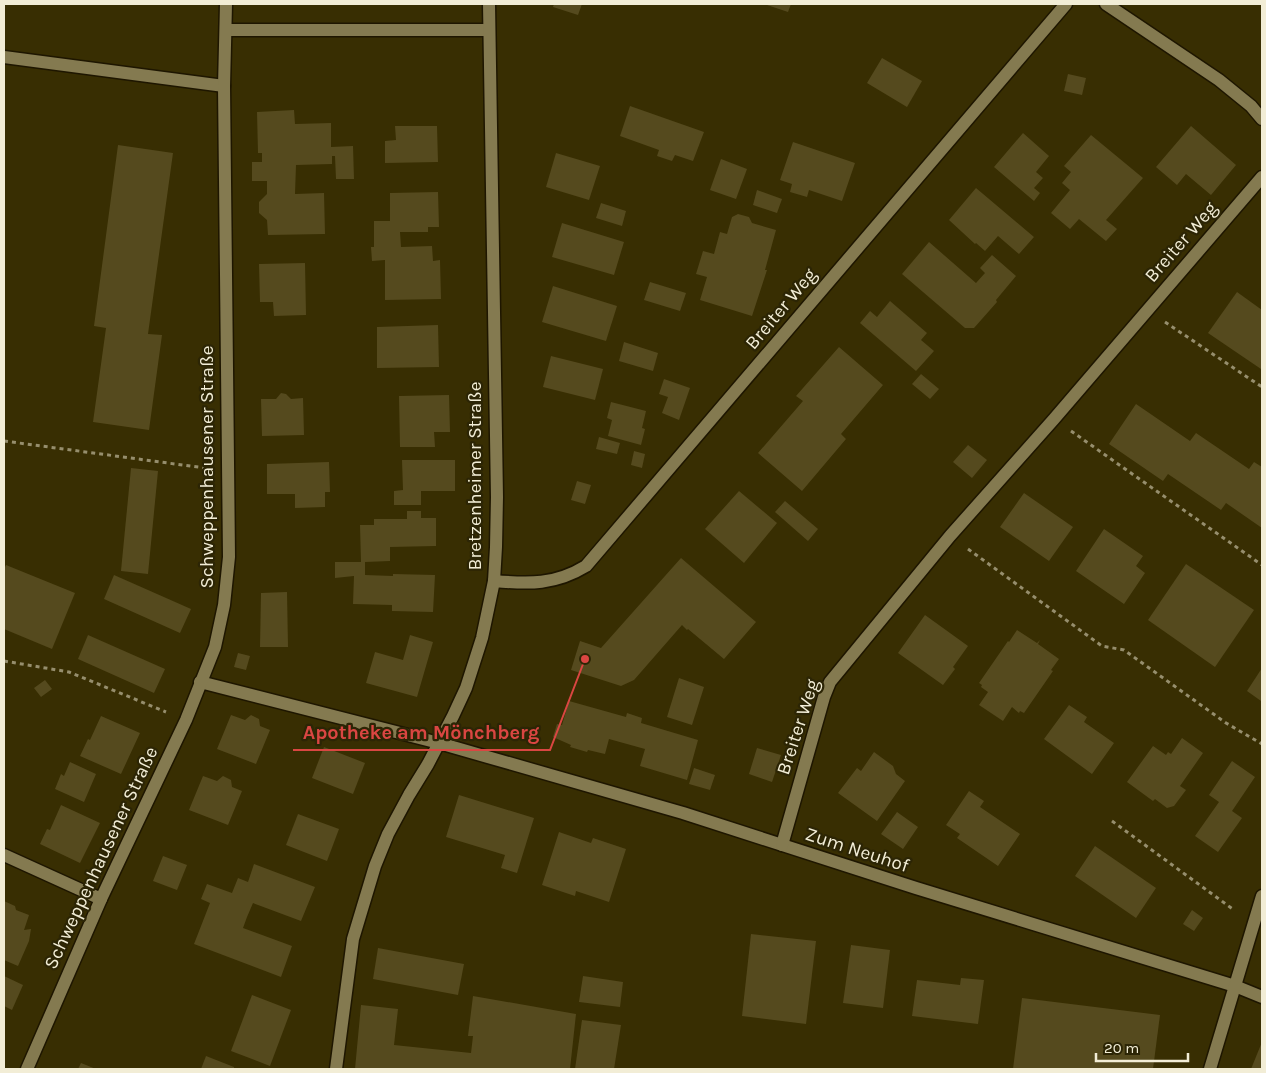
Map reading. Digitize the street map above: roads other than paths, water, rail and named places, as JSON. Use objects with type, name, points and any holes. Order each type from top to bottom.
[{"type":"street","name":"Schweppenhausener Straße","points":[[27,1069],[101,899],[186,720],[214,647],[224,605],[229,557],[224,86],[226,4]]},
{"type":"street","name":"Bretzenheimer Straße","points":[[336,1069],[353,939],[359,917],[388,834],[439,743],[466,688],[482,638],[494,580],[497,497],[488,4]]},
{"type":"street","name":"Breiter Weg","points":[[494,580],[529,583],[551,581],[570,576],[586,566],[1066,4]]},
{"type":"street","points":[[1106,4],[1218,80],[1251,106],[1262,119]]},
{"type":"street","points":[[226,30],[489,30]]},
{"type":"street","points":[[4,57],[224,86]]},
{"type":"street","name":"Breiter Weg","points":[[782,845],[824,697],[830,682],[950,536],[1054,419],[1262,177]]},
{"type":"street","name":"Zum Neuhof","points":[[200,682],[439,743],[683,813],[1235,986],[1262,997]]},
{"type":"street","points":[[4,855],[101,899]]},
{"type":"street","points":[[1210,1069],[1262,896]]},
{"type":"place","name":"Apotheke am Mönchberg","points":[[585,659]]}]
